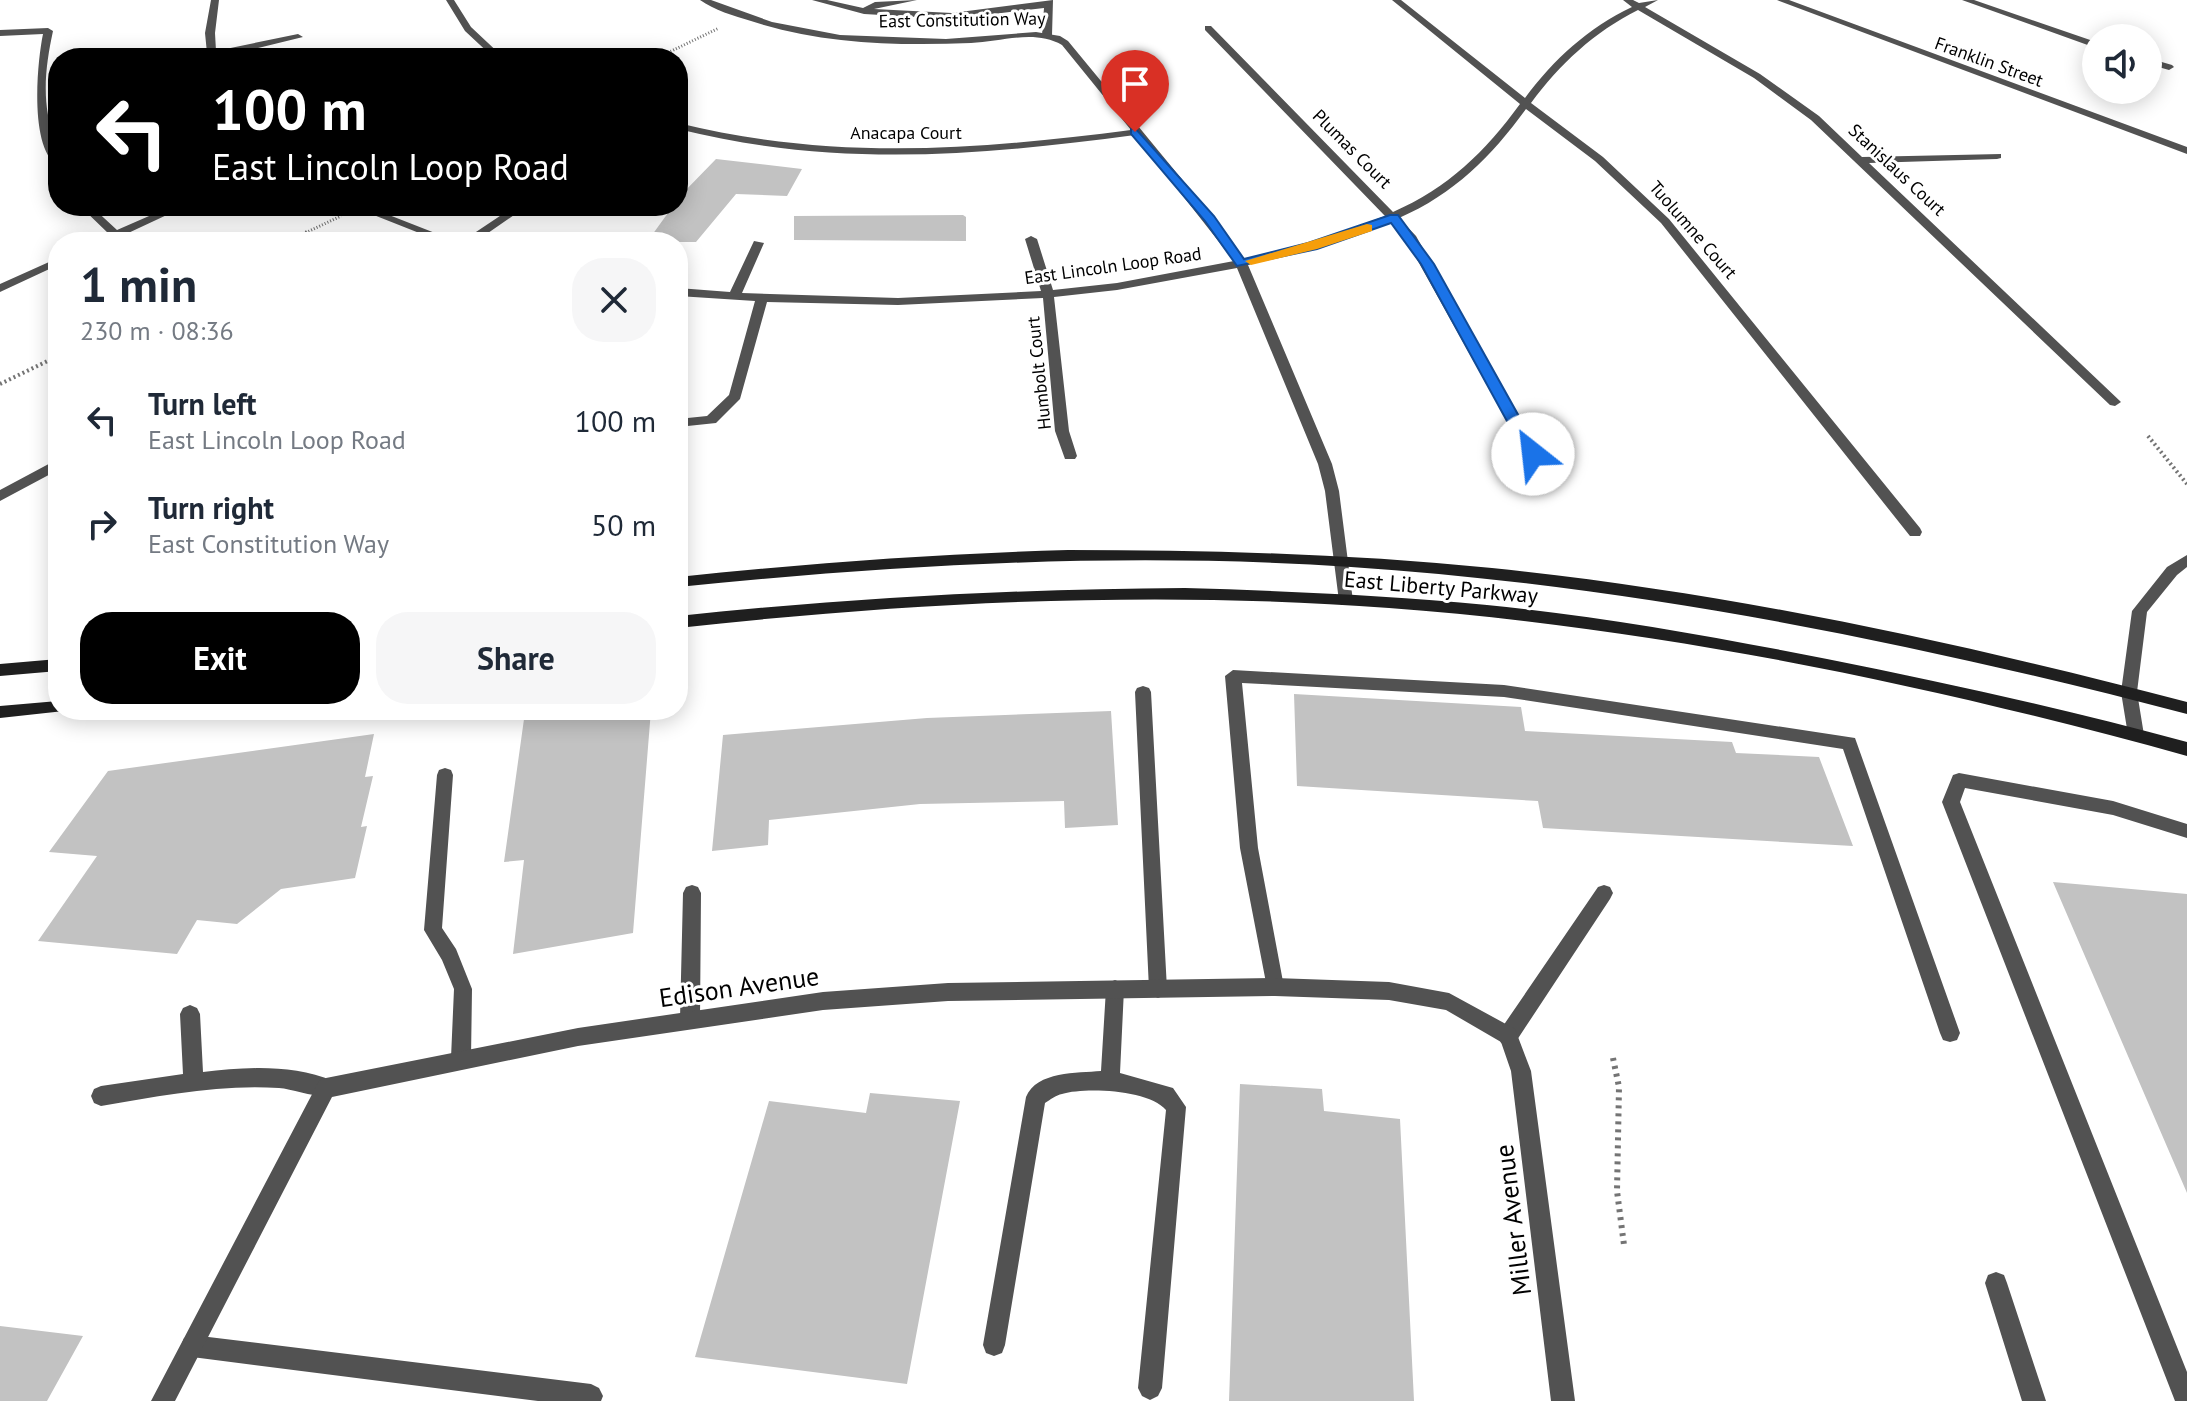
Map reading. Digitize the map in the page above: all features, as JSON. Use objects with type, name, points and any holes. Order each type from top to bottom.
[{"type":"street","points":[[211,48],[210,33],[215,0]]},
{"type":"street","points":[[450,0],[468,29],[488,48]]},
{"type":"street","name":"East Constitution Way","points":[[704,0],[781,27],[851,38],[937,41],[1047,35],[1065,43],[1209,219],[1241,263],[1325,464],[1332,491],[1346,601]]},
{"type":"street","points":[[816,0],[864,11],[952,16],[1048,3],[1047,35]]},
{"type":"street","points":[[864,11],[875,5],[913,0]]},
{"type":"street","name":"Tuolumne Court","points":[[1396,0],[1599,159],[1665,221],[1915,532]]},
{"type":"street","name":"Stanislaus Court","points":[[1627,0],[1782,93],[1862,160],[2115,402]]},
{"type":"street","name":"East Lincoln Loop Road","points":[[688,293],[762,299],[921,302],[1048,294],[1151,281],[1312,246],[1394,218],[1446,188],[1480,162],[1568,54],[1595,32],[1654,0]]},
{"type":"street","name":"Franklin Street","points":[[1781,0],[2187,151]]},
{"type":"street","points":[[1966,0],[2082,40]]},
{"type":"street","name":"Plumas Court","points":[[1208,28],[1394,218],[1428,264],[1545,477]]},
{"type":"street","points":[[0,33],[48,31],[41,58],[44,124],[48,135]]},
{"type":"street","points":[[248,48],[298,37]]},
{"type":"street","points":[[2162,65],[2169,67]]},
{"type":"street","name":"Anacapa Court","points":[[688,129],[765,143],[896,151],[999,147],[1135,132]]},
{"type":"street","points":[[1862,160],[1997,156]]},
{"type":"street","points":[[96,216],[113,232]]},
{"type":"street","points":[[123,232],[159,216]]},
{"type":"street","points":[[383,216],[425,232]]},
{"type":"street","points":[[482,232],[507,216]]},
{"type":"street","name":"Humbolt Court","points":[[1031,239],[1048,294],[1062,431],[1070,456]]},
{"type":"street","points":[[734,297],[758,243]]},
{"type":"street","points":[[0,288],[48,266]]},
{"type":"street","points":[[688,422],[711,420],[735,396],[762,299]]},
{"type":"street","points":[[0,496],[48,470]]},
{"type":"street","name":"East Liberty Parkway","points":[[688,581],[944,560],[1070,555],[1342,562],[1494,575],[1742,609],[1961,653],[2187,708]]},
{"type":"street","points":[[2136,735],[2129,692],[2140,611],[2172,571],[2187,560]]},
{"type":"street","name":"East Liberty Parkway","points":[[688,621],[955,599],[1192,594],[1488,611],[1674,636],[1884,676],[2187,749]]},
{"type":"street","points":[[0,670],[48,666]]},
{"type":"street","points":[[1275,987],[1249,848],[1233,676],[1504,691],[1849,743],[1950,1033]]},
{"type":"street","points":[[1143,692],[1158,989]]},
{"type":"street","points":[[0,712],[48,708]]},
{"type":"street","points":[[445,775],[433,930],[449,955],[463,989],[461,1058]]},
{"type":"street","points":[[2187,831],[2113,808],[1979,782],[1959,780],[1951,802],[2187,1401]]},
{"type":"street","points":[[690,1019],[692,893]]},
{"type":"street","points":[[1508,1036],[1604,893]]},
{"type":"street","name":"Edison Avenue","points":[[326,1088],[461,1058],[690,1019],[948,992],[1275,987],[1389,991],[1449,1002],[1508,1036]]},
{"type":"street","points":[[1110,1080],[1115,989]]},
{"type":"street","points":[[190,1014],[193,1081]]},
{"type":"street","name":"Miller Avenue","points":[[1508,1036],[1521,1071],[1531,1127],[1563,1401]]},
{"type":"street","points":[[101,1096],[193,1081],[308,1079],[326,1088],[163,1401]]},
{"type":"street","points":[[994,1345],[1036,1097],[1059,1084],[1110,1080],[1166,1095],[1176,1107],[1150,1388]]},
{"type":"street","points":[[1996,1283],[2034,1401]]},
{"type":"street","points":[[192,1346],[591,1396]]},
{"type":"path","points":[[678,48],[727,25]]},
{"type":"path","points":[[308,232],[334,219]]},
{"type":"path","points":[[0,384],[48,361]]},
{"type":"path","points":[[2148,436],[2187,484]]},
{"type":"path","points":[[1613,1058],[1619,1087],[1617,1191],[1624,1245]]},
{"type":"building","points":[[716,159],[802,169],[787,196],[736,194],[696,242],[688,242],[688,232],[654,232],[666,216],[688,216],[688,188]]},
{"type":"building","points":[[794,216],[966,217],[966,241],[794,240]]},
{"type":"building","points":[[1294,694],[1521,707],[1525,731],[1732,742],[1736,753],[1819,757],[1853,846],[1543,828],[1538,801],[1297,786]]},
{"type":"building","points":[[1111,711],[1118,825],[1065,828],[1064,801],[920,804],[769,820],[768,845],[712,851],[723,735],[927,718]]},
{"type":"building","points":[[524,720],[650,720],[633,933],[513,954],[524,860],[504,862]]},
{"type":"building","points":[[374,734],[365,777],[373,776],[361,827],[367,826],[355,878],[281,889],[237,924],[197,920],[177,954],[38,941],[97,856],[49,852],[108,771]]},
{"type":"building","points":[[2053,882],[2187,894],[2187,1193]]},
{"type":"building","points":[[1240,1084],[1322,1089],[1324,1111],[1400,1119],[1414,1401],[1229,1401]]},
{"type":"building","points":[[870,1093],[960,1101],[907,1384],[695,1357],[769,1101],[866,1113]]},
{"type":"building","points":[[0,1326],[83,1336],[47,1401],[0,1401]]},
{"type":"slow traffic","points":[[1251,261],[1367,228]]},
{"type":"route","points":[[1135,132],[1209,219],[1241,263],[1312,246],[1394,218],[1428,264],[1533,454]]}]
